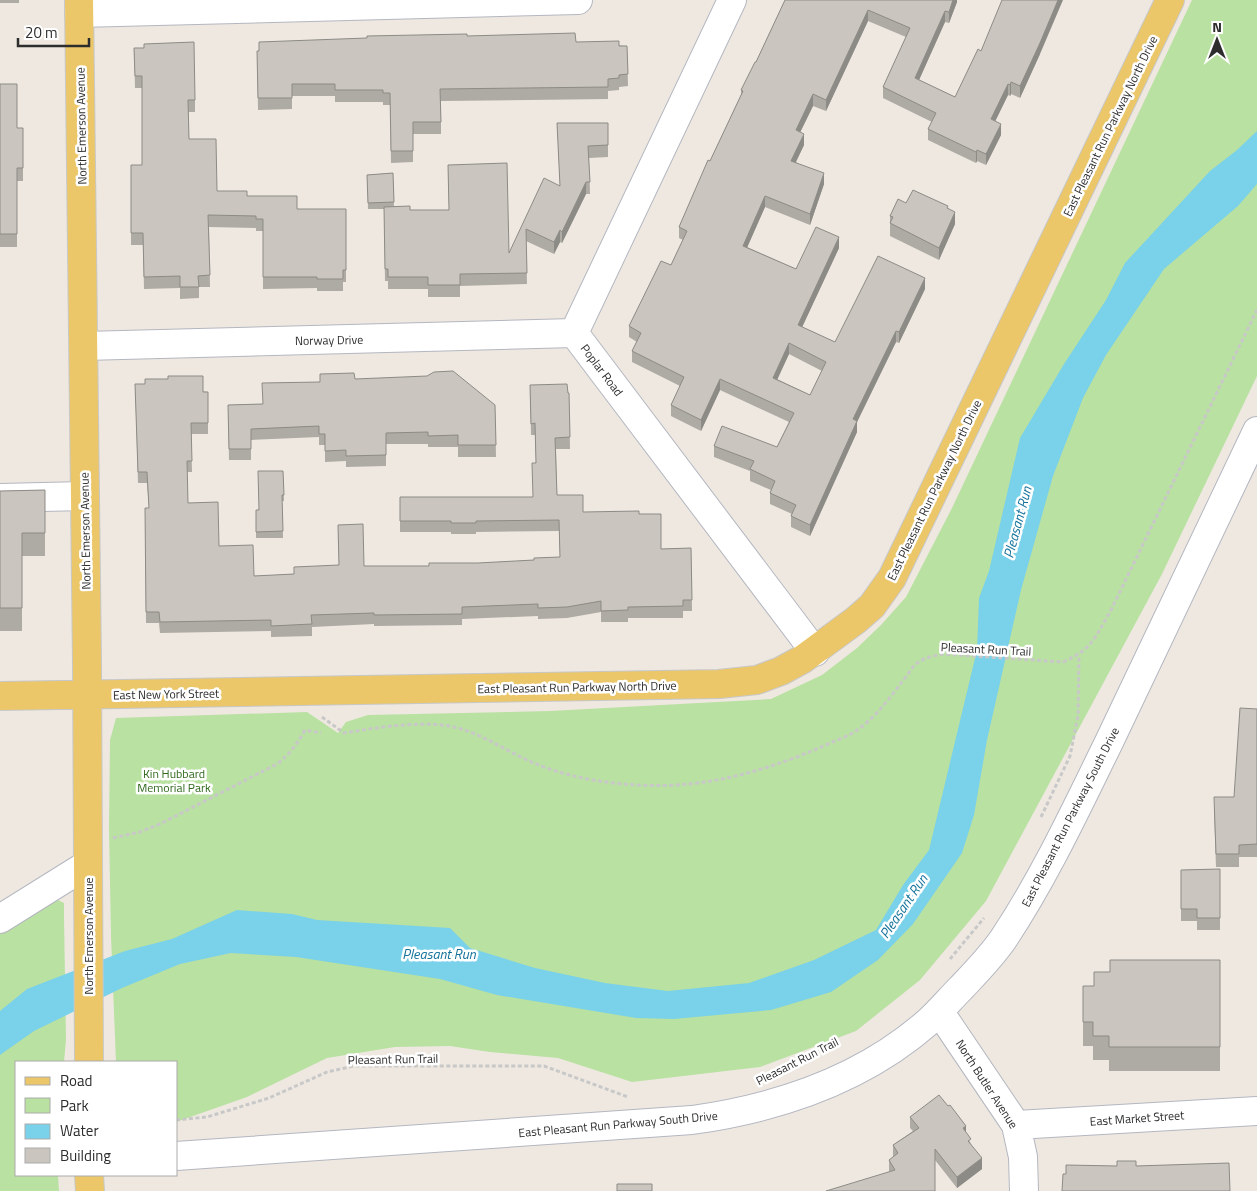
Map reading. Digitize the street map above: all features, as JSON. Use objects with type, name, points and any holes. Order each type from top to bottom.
[{"type":"main road","name":"East Pleasant Run Parkway North Drive","points":[[333,690],[719,684],[757,680],[792,667],[815,652],[856,620],[872,606],[892,578],[1170,0]]},
{"type":"main road","name":"North Emerson Avenue","points":[[79,7],[84,346],[89,1061]]},
{"type":"main road","name":"East New York Street","points":[[0,696],[87,696],[333,690]]},
{"type":"main road","points":[[89,1176],[90,1191]]},
{"type":"street","points":[[79,7],[578,0]]},
{"type":"street","name":"Poplar Road","points":[[732,0],[574,334],[815,652]]},
{"type":"street","name":"Norway Drive","points":[[84,346],[574,334]]},
{"type":"street","name":"East Pleasant Run Parkway South Drive","points":[[178,1156],[658,1123],[719,1116],[776,1103],[827,1085],[880,1057],[927,1022],[983,965],[1003,940],[1038,885],[1146,668],[1257,431]]},
{"type":"street","points":[[0,498],[85,496]]},
{"type":"street","points":[[0,919],[88,864]]},
{"type":"street","name":"North Butler Avenue","points":[[939,1011],[1016,1125],[1023,1157],[1024,1191]]},
{"type":"street","name":"East Market Street","points":[[1016,1125],[1257,1111]]},
{"type":"path","points":[[1037,825],[1070,756],[1078,716],[1079,655],[1092,642],[1111,610],[1257,310]]},
{"type":"path","name":"Pleasant Run Trail","points":[[317,714],[344,733],[387,726],[442,725],[467,730],[531,762],[580,776],[634,785],[688,784],[749,773],[824,746],[858,730],[888,701],[915,665],[930,657],[943,654],[1063,662],[1079,655]]},
{"type":"path","points":[[109,838],[140,832],[160,824],[277,764],[295,747],[305,730],[321,733]]},
{"type":"path","points":[[947,963],[985,917]]},
{"type":"path","name":"Pleasant Run Trail","points":[[178,1120],[206,1117],[269,1098],[327,1072],[354,1066],[544,1066],[625,1097],[634,1098]]},
{"type":"green space","name":"Kin Hubbard Memorial Park","points":[[1192,0],[1257,0],[1257,376],[1162,574],[986,901],[920,980],[856,1031],[760,1067],[632,1082],[558,1058],[490,1052],[450,1046],[395,1047],[327,1058],[247,1097],[178,1121],[178,1061],[116,1061],[109,829],[110,740],[116,718],[307,712],[338,733],[346,722],[368,715],[550,711],[771,699],[822,675],[857,648],[881,625],[906,597],[952,508]]},
{"type":"green space","points":[[58,900],[64,903],[66,1040],[64,1061],[15,1061],[15,1176],[58,1176],[59,1191],[0,1191],[0,929],[46,901]]},
{"type":"water","name":"Pleasant Run","points":[[1257,131],[1257,184],[1238,206],[1164,269],[1106,355],[1083,398],[1053,476],[1021,590],[987,740],[974,815],[962,853],[913,924],[878,960],[831,992],[771,1010],[674,1019],[636,1018],[497,995],[440,979],[296,957],[231,953],[180,964],[122,988],[34,1031],[0,1055],[0,1011],[27,989],[125,951],[172,939],[237,910],[292,914],[317,920],[450,928],[470,948],[535,968],[605,983],[668,991],[749,983],[814,960],[876,930],[903,885],[929,850],[977,650],[979,598],[989,571],[1020,438],[1064,364],[1106,300],[1125,263],[1210,171],[1237,150]]},
{"type":"building","points":[[785,0],[953,0],[949,12],[945,11],[915,78],[955,97],[978,49],[981,51],[1002,0],[1058,0],[1020,86],[1011,82],[1010,85],[1008,84],[991,119],[1001,124],[986,154],[977,150],[976,152],[928,129],[936,113],[883,87],[910,28],[868,10],[826,100],[813,94],[796,130],[804,134],[791,161],[824,173],[810,214],[765,196],[743,246],[796,269],[816,227],[839,237],[798,325],[835,342],[878,256],[925,278],[899,332],[896,331],[853,419],[857,421],[810,525],[791,516],[796,505],[770,493],[775,481],[750,469],[754,461],[714,446],[722,426],[777,447],[794,413],[720,379],[701,420],[671,405],[684,377],[632,351],[641,333],[629,326],[661,261],[671,265],[687,231],[679,227],[708,160],[710,161],[743,91],[741,90]],"holes":[[[789,343],[826,362],[810,395],[773,378]]]},
{"type":"building","points":[[575,33],[576,42],[619,41],[619,46],[627,46],[628,74],[619,75],[619,78],[608,79],[608,87],[440,89],[441,122],[413,122],[413,151],[391,151],[390,93],[383,93],[383,90],[335,90],[335,84],[292,84],[292,98],[258,98],[257,51],[259,51],[259,42],[367,38],[367,36]]},
{"type":"building","points":[[194,42],[195,100],[188,100],[189,139],[216,139],[217,191],[247,191],[247,196],[297,196],[297,209],[346,209],[346,270],[343,270],[343,279],[263,277],[263,219],[256,219],[256,216],[208,215],[210,275],[198,276],[199,287],[180,287],[180,276],[144,277],[143,233],[131,233],[131,165],[142,165],[142,76],[135,76],[134,48],[144,48],[144,44]]},
{"type":"building","points":[[0,84],[17,84],[17,128],[23,128],[23,168],[17,168],[17,234],[0,234]]},
{"type":"building","points":[[557,123],[608,123],[608,145],[588,146],[590,182],[586,182],[562,232],[560,230],[554,242],[526,229],[527,273],[460,274],[460,285],[428,285],[428,277],[388,277],[388,269],[385,269],[384,207],[410,206],[410,210],[449,210],[448,165],[507,163],[509,253],[544,178],[560,186]]},
{"type":"building","points":[[393,173],[394,202],[368,203],[367,175]]},
{"type":"building","points":[[913,190],[948,206],[947,208],[955,212],[939,248],[890,223],[893,217],[890,216],[898,199],[906,203]]},
{"type":"building","points":[[453,371],[495,405],[496,445],[458,445],[458,435],[428,436],[428,432],[386,433],[386,455],[346,456],[346,450],[325,451],[325,434],[319,434],[319,426],[251,429],[251,449],[229,449],[228,405],[263,404],[262,383],[320,382],[320,374],[354,373],[355,379],[427,376],[434,372]]},
{"type":"building","points":[[168,376],[203,376],[203,392],[208,392],[208,423],[191,423],[192,461],[187,461],[188,503],[218,502],[219,546],[253,545],[254,576],[294,574],[294,567],[339,565],[338,525],[363,524],[364,566],[429,566],[429,563],[478,563],[560,557],[559,520],[476,521],[476,523],[400,521],[400,497],[533,497],[532,463],[536,463],[535,423],[531,424],[530,385],[567,384],[570,437],[555,438],[557,495],[583,495],[583,512],[639,511],[639,514],[661,514],[661,549],[691,548],[692,600],[683,600],[683,606],[628,607],[628,610],[601,611],[601,601],[567,607],[538,608],[538,604],[462,607],[462,614],[374,615],[374,613],[311,615],[312,624],[271,626],[271,620],[160,622],[159,612],[146,612],[145,508],[149,508],[147,472],[138,472],[135,384],[145,384],[145,379],[168,379]]},
{"type":"building","points":[[258,471],[283,471],[283,531],[256,532],[256,510],[259,510]]},
{"type":"building","points":[[45,490],[45,533],[22,533],[22,608],[0,608],[0,491]]},
{"type":"building","points":[[1240,708],[1257,709],[1257,844],[1239,845],[1239,854],[1216,854],[1214,797],[1234,797]]},
{"type":"building","points":[[1220,869],[1220,918],[1197,918],[1197,909],[1181,909],[1181,870]]},
{"type":"building","points":[[1110,960],[1220,960],[1220,1047],[1109,1047],[1109,1036],[1093,1036],[1093,1022],[1083,1022],[1083,986],[1094,986],[1094,972],[1110,972]]},
{"type":"building","points":[[939,1095],[948,1106],[950,1105],[966,1126],[963,1128],[971,1139],[968,1141],[982,1158],[957,1177],[935,1149],[935,1191],[826,1191],[895,1170],[889,1160],[898,1153],[893,1145],[919,1128],[910,1117]]},
{"type":"building","points":[[1117,1161],[1136,1161],[1136,1166],[1229,1163],[1230,1191],[1062,1191],[1063,1174],[1066,1174],[1066,1165],[1117,1166]]},
{"type":"building","points":[[617,1184],[652,1184],[652,1191],[617,1191]]}]
